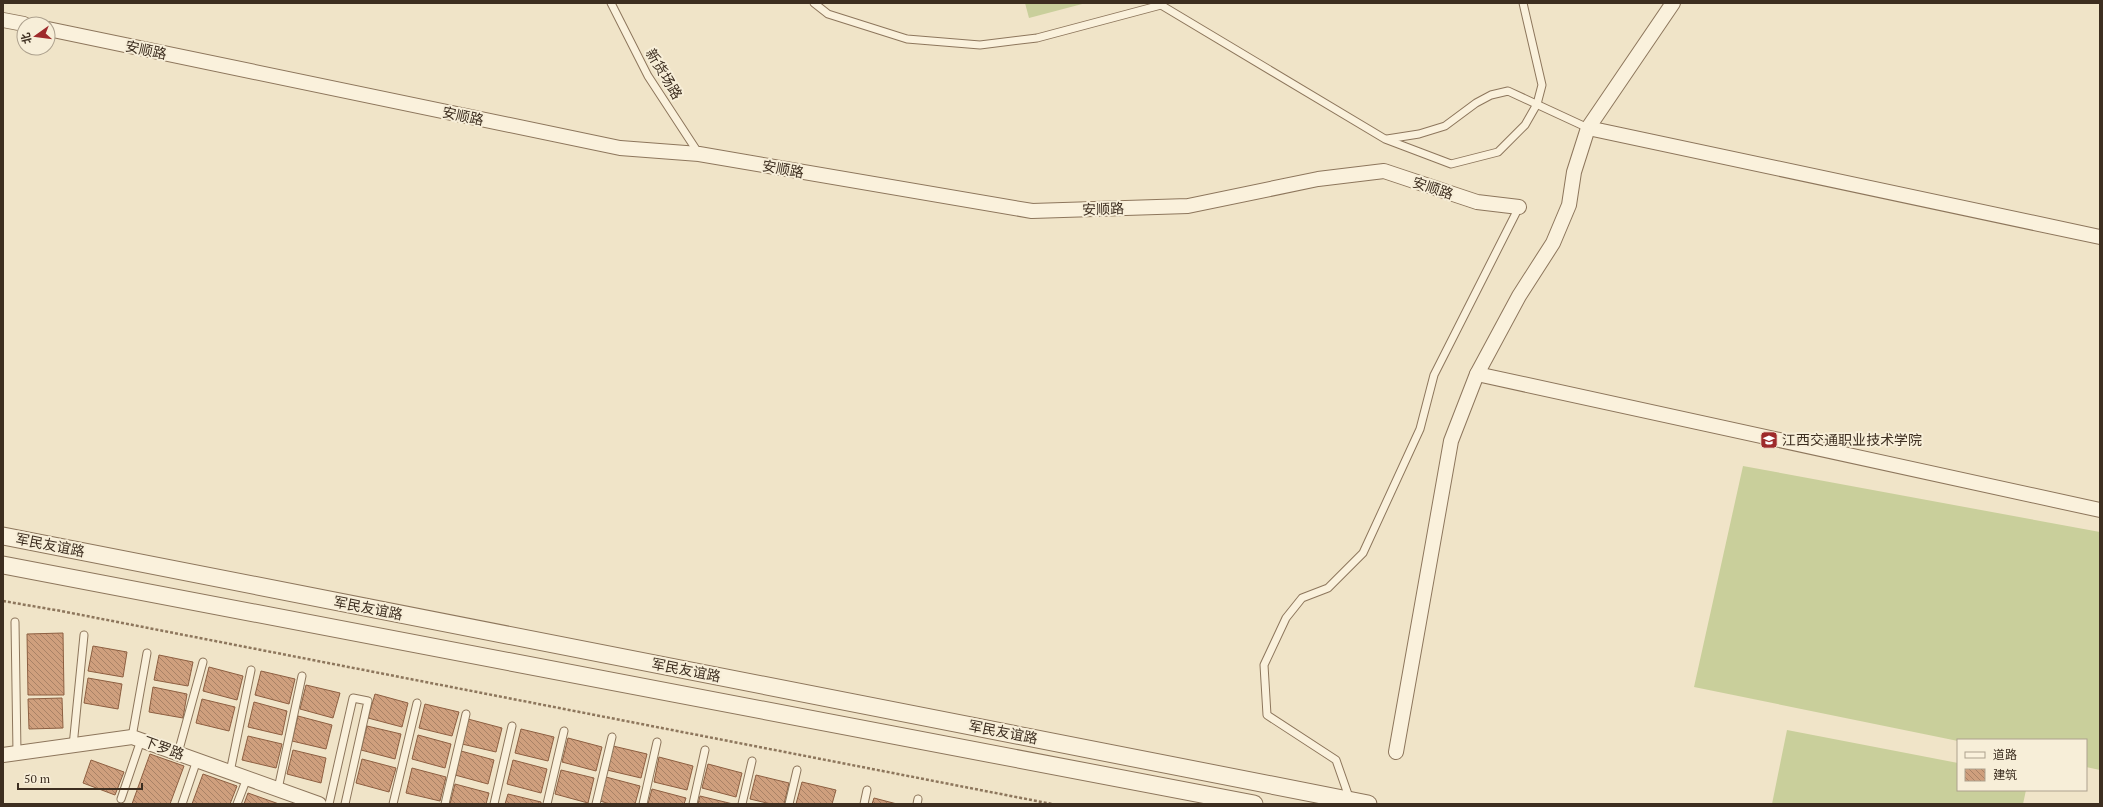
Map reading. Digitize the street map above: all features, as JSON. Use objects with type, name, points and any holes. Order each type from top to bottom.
[{"type":"street","points":[[1396,752],[1451,441],[1477,374],[1520,296],[1552,243],[1569,205],[1574,172],[1588,128],[1673,3]]},
{"type":"street","points":[[3,20],[16,22]]},
{"type":"street","name":"安顺路","points":[[56,31],[620,148],[700,154],[1032,211],[1188,206],[1318,179],[1384,171],[1477,202],[1519,207]]},
{"type":"street","points":[[1588,128],[2100,237]]},
{"type":"street","points":[[1477,374],[2100,510]]},
{"type":"street","name":"军民友谊路","points":[[3,536],[1368,804]]},
{"type":"street","name":"军民友谊路","points":[[3,566],[1254,804]]},
{"type":"street","name":"下罗路","points":[[10,754],[136,739],[278,789],[295,800],[319,804]]},
{"type":"lane","name":"新货场路","points":[[611,3],[648,76],[700,154]]},
{"type":"lane","points":[[814,3],[828,14],[907,39],[980,45],[1037,38],[1164,4],[1385,139],[1451,164],[1498,152],[1525,125],[1536,104],[1542,85],[1523,3]]},
{"type":"lane","points":[[1385,139],[1419,134],[1445,126],[1476,103],[1491,95],[1508,91],[1588,128]]},
{"type":"lane","points":[[1350,800],[1336,760],[1267,715],[1264,665],[1286,618],[1302,598],[1328,588],[1364,553],[1420,429],[1434,375],[1519,207]]},
{"type":"lane","points":[[10,754],[15,622]]},
{"type":"lane","points":[[72,746],[84,635]]},
{"type":"lane","points":[[121,799],[136,739],[147,653]]},
{"type":"lane","points":[[178,753],[203,662]]},
{"type":"lane","points":[[230,772],[251,670]]},
{"type":"lane","points":[[278,789],[302,676]]},
{"type":"lane","points":[[329,804],[353,698],[368,701],[345,804]]},
{"type":"lane","points":[[393,804],[416,703]]},
{"type":"lane","points":[[445,804],[466,714]]},
{"type":"lane","points":[[494,804],[512,726]]},
{"type":"lane","points":[[546,804],[564,731]]},
{"type":"lane","points":[[596,804],[612,737]]},
{"type":"lane","points":[[643,804],[657,742]]},
{"type":"lane","points":[[693,804],[705,750]]},
{"type":"lane","points":[[182,804],[197,760]]},
{"type":"lane","points":[[742,804],[752,761]]},
{"type":"lane","points":[[789,804],[797,770]]},
{"type":"lane","points":[[237,804],[247,778]]},
{"type":"lane","points":[[864,804],[867,790]]},
{"type":"path","points":[[3,601],[84,615],[1052,804]]},
{"type":"green space","points":[[1025,3],[1086,3],[1029,18]]},
{"type":"green space","points":[[1743,466],[2100,532],[2100,770],[2087,767],[2087,739],[1957,739],[1957,741],[1694,687]]},
{"type":"green space","points":[[1787,730],[1957,763],[1957,791],[2026,791],[2023,804],[1772,804]]},
{"type":"building","points":[[63,633],[64,695],[28,695],[27,634]]},
{"type":"building","points":[[93,646],[127,652],[123,677],[88,671]]},
{"type":"building","points":[[159,655],[193,662],[188,686],[154,680]]},
{"type":"building","points":[[209,667],[243,676],[237,700],[203,691]]},
{"type":"building","points":[[261,671],[295,679],[289,704],[255,695]]},
{"type":"building","points":[[88,678],[122,684],[118,709],[84,703]]},
{"type":"building","points":[[306,685],[340,693],[333,718],[300,709]]},
{"type":"building","points":[[153,687],[187,694],[183,718],[149,712]]},
{"type":"building","points":[[375,694],[408,703],[402,727],[368,718]]},
{"type":"building","points":[[62,698],[63,728],[29,729],[28,699]]},
{"type":"building","points":[[202,699],[235,707],[229,731],[196,723]]},
{"type":"building","points":[[254,702],[287,711],[282,735],[248,727]]},
{"type":"building","points":[[425,704],[459,712],[452,736],[419,728]]},
{"type":"building","points":[[298,716],[332,725],[326,749],[292,741]]},
{"type":"building","points":[[468,719],[502,728],[496,752],[462,744]]},
{"type":"building","points":[[367,726],[401,734],[395,759],[361,750]]},
{"type":"building","points":[[521,729],[554,737],[548,761],[515,753]]},
{"type":"building","points":[[418,735],[451,744],[445,768],[412,759]]},
{"type":"building","points":[[248,736],[282,744],[276,768],[242,760]]},
{"type":"building","points":[[568,738],[602,747],[596,771],[562,762]]},
{"type":"building","points":[[613,746],[647,754],[641,778],[607,770]]},
{"type":"building","points":[[293,750],[326,758],[321,783],[287,774]]},
{"type":"building","points":[[461,751],[494,760],[488,784],[455,775]]},
{"type":"building","points":[[150,754],[184,766],[170,804],[132,804]]},
{"type":"building","points":[[659,757],[693,766],[687,790],[654,782]]},
{"type":"building","points":[[362,759],[396,768],[389,792],[356,783]]},
{"type":"building","points":[[91,760],[124,772],[115,795],[83,783]]},
{"type":"building","points":[[513,760],[547,769],[541,793],[507,784]]},
{"type":"building","points":[[708,764],[742,773],[736,797],[702,788]]},
{"type":"building","points":[[412,768],[446,777],[440,801],[406,793]]},
{"type":"building","points":[[561,770],[594,778],[588,803],[555,794]]},
{"type":"building","points":[[203,774],[237,786],[230,804],[192,804]]},
{"type":"building","points":[[756,775],[789,783],[784,804],[771,804],[750,799]]},
{"type":"building","points":[[606,777],[640,786],[635,804],[610,804],[600,801]]},
{"type":"building","points":[[802,782],[836,790],[832,804],[796,804]]},
{"type":"building","points":[[455,784],[489,793],[486,804],[450,804]]},
{"type":"building","points":[[652,789],[686,798],[684,804],[648,804]]},
{"type":"building","points":[[248,793],[279,804],[244,804]]},
{"type":"building","points":[[508,794],[541,802],[541,804],[505,804]]},
{"type":"building","points":[[700,796],[733,804],[698,804]]},
{"type":"building","points":[[874,798],[897,804],[872,804]]},
{"type":"place","name":"江西交通职业技术学院","points":[[1769,440]]}]
